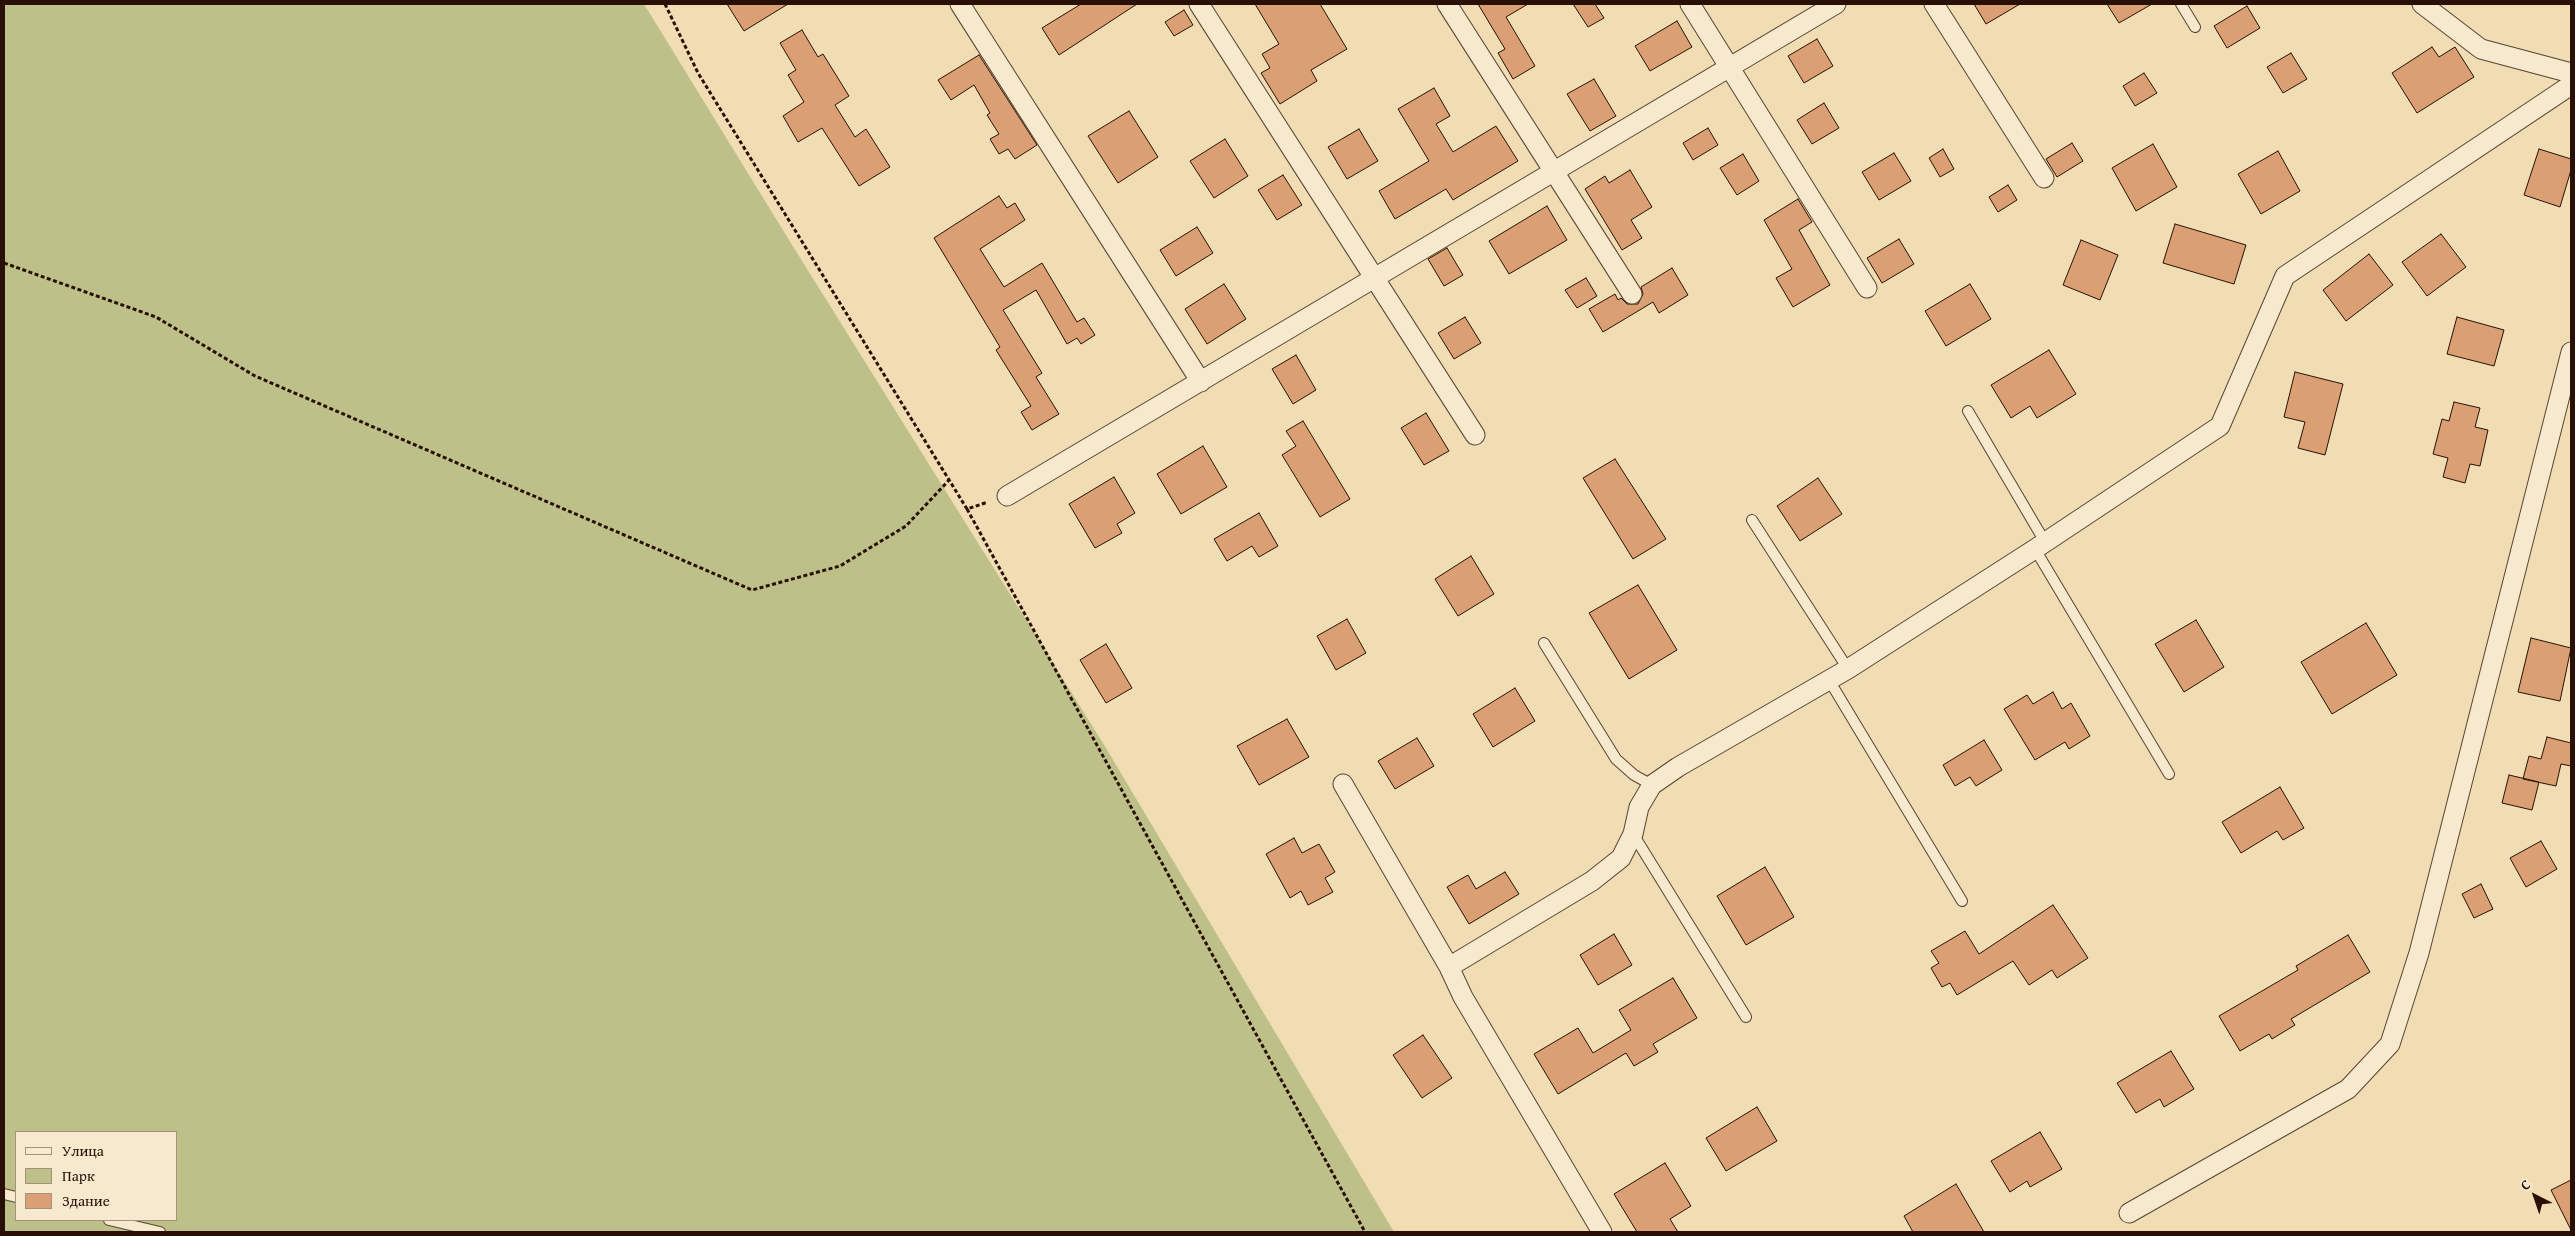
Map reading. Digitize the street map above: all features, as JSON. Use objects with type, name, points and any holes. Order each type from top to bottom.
[{"type":"street","points":[[960,4],[1201,382]]},
{"type":"street","points":[[1198,4],[1475,435]]},
{"type":"street","points":[[1446,4],[1632,294]]},
{"type":"street","points":[[1690,4],[1867,288]]},
{"type":"street","points":[[1006,496],[1201,382],[1374,276],[1554,172],[1836,4]]},
{"type":"street","points":[[1934,4],[2044,178]]},
{"type":"street","points":[[2422,4],[2482,49],[2567,74],[2571,73]]},
{"type":"street","points":[[1449,967],[1592,881],[1621,858],[1634,834],[1639,806],[1652,785],[1678,767],[1848,669],[2040,546],[2220,426],[2285,276],[2571,85]]},
{"type":"street","points":[[2129,1213],[2348,1090],[2390,1044],[2419,953],[2571,352]]},
{"type":"street","points":[[1343,784],[1449,967],[1463,997],[1602,1232]]},
{"type":"lane","points":[[2181,4],[2195,27]]},
{"type":"lane","points":[[1968,411],[2040,546],[2169,774]]},
{"type":"lane","points":[[1752,520],[1848,669]]},
{"type":"lane","points":[[1544,643],[1616,759],[1634,774],[1652,785]]},
{"type":"lane","points":[[1829,680],[1962,901]]},
{"type":"lane","points":[[1634,834],[1746,1017]]},
{"type":"lane","points":[[113,1221],[160,1232]]},
{"type":"path","points":[[665,4],[698,73],[950,479],[1365,1232]]},
{"type":"path","points":[[4,263],[156,317],[254,376],[752,590],[840,566],[906,526],[950,479]]},
{"type":"path","points":[[967,509],[1006,496]]},
{"type":"green space","points":[[4,4],[644,4],[1106,748],[1394,1232],[4,1232]]},
{"type":"building","points":[[727,4],[788,4],[744,31]]},
{"type":"building","points":[[1081,4],[1137,4],[1059,55],[1042,28]]},
{"type":"building","points":[[1255,4],[1320,4],[1347,49],[1311,70],[1317,81],[1280,104],[1261,73],[1270,68],[1262,54],[1279,44]]},
{"type":"building","points":[[1478,4],[1528,4],[1506,17],[1535,66],[1513,79],[1498,53],[1505,49]]},
{"type":"building","points":[[1573,4],[1595,4],[1604,18],[1588,27]]},
{"type":"building","points":[[1974,4],[2020,4],[1986,24]]},
{"type":"building","points":[[2107,4],[2152,4],[2119,23]]},
{"type":"building","points":[[2247,6],[2260,28],[2227,48],[2214,26]]},
{"type":"building","points":[[1184,10],[1193,25],[1174,36],[1165,22]]},
{"type":"building","points":[[1677,21],[1692,47],[1650,71],[1635,46]]},
{"type":"building","points":[[802,30],[818,57],[823,54],[849,96],[835,105],[855,137],[866,129],[890,167],[859,186],[822,128],[798,142],[783,116],[804,102],[788,75],[796,70],[780,43]]},
{"type":"building","points":[[1817,39],[1833,66],[1804,83],[1788,56]]},
{"type":"building","points":[[2432,47],[2439,57],[2455,47],[2474,77],[2417,113],[2392,73]]},
{"type":"building","points":[[2291,53],[2307,79],[2283,93],[2267,67]]},
{"type":"building","points":[[979,55],[1037,145],[1015,159],[1008,149],[999,154],[990,139],[999,134],[987,115],[990,113],[974,85],[951,100],[938,80]]},
{"type":"building","points":[[2144,73],[2157,93],[2135,106],[2123,86]]},
{"type":"building","points":[[1594,79],[1616,116],[1590,131],[1567,94]]},
{"type":"building","points":[[1434,88],[1450,116],[1436,124],[1453,152],[1496,126],[1518,161],[1453,200],[1446,189],[1395,219],[1379,191],[1429,161],[1398,109]]},
{"type":"building","points":[[1824,103],[1839,128],[1812,144],[1797,120]]},
{"type":"building","points":[[1129,111],[1158,157],[1118,183],[1088,136]]},
{"type":"building","points":[[1708,128],[1718,145],[1693,160],[1683,143]]},
{"type":"building","points":[[1359,129],[1378,161],[1347,179],[1328,147]]},
{"type":"building","points":[[1225,139],[1248,176],[1214,198],[1190,161]]},
{"type":"building","points":[[2072,143],[2083,161],[2057,177],[2046,159]]},
{"type":"building","points":[[2153,144],[2177,187],[2136,211],[2112,168]]},
{"type":"building","points":[[1943,149],[1954,169],[1940,177],[1929,158]]},
{"type":"building","points":[[2539,149],[2571,159],[2571,170],[2560,207],[2524,195]]},
{"type":"building","points":[[2278,151],[2300,191],[2261,214],[2238,174]]},
{"type":"building","points":[[1894,153],[1911,181],[1879,200],[1862,172]]},
{"type":"building","points":[[1743,154],[1759,181],[1737,195],[1720,168]]},
{"type":"building","points":[[1630,170],[1652,207],[1631,220],[1642,238],[1622,250],[1585,189],[1605,176],[1609,183]]},
{"type":"building","points":[[1283,175],[1302,205],[1277,220],[1258,190]]},
{"type":"building","points":[[2008,185],[2017,200],[1998,212],[1989,197]]},
{"type":"building","points":[[999,196],[1007,208],[1015,203],[1025,220],[980,249],[1004,287],[1042,263],[1077,322],[1084,318],[1095,335],[1081,344],[1077,338],[1067,344],[1036,290],[1003,310],[1042,373],[1036,377],[1059,414],[1032,430],[1021,412],[1031,406],[996,350],[1000,347],[934,238]]},
{"type":"building","points":[[1798,199],[1812,222],[1799,230],[1830,285],[1793,307],[1776,278],[1792,269],[1764,220]]},
{"type":"building","points":[[1547,206],[1567,240],[1509,274],[1489,241]]},
{"type":"building","points":[[2175,224],[2246,245],[2234,284],[2163,263]]},
{"type":"building","points":[[1197,227],[1213,253],[1176,276],[1160,250]]},
{"type":"building","points":[[2441,234],[2466,267],[2427,296],[2402,262]]},
{"type":"building","points":[[1899,239],[1914,264],[1882,283],[1867,258]]},
{"type":"building","points":[[2081,240],[2118,255],[2100,300],[2063,285]]},
{"type":"building","points":[[1447,248],[1463,275],[1444,286],[1428,259]]},
{"type":"building","points":[[2369,254],[2393,285],[2346,321],[2323,290]]},
{"type":"building","points":[[1672,268],[1688,295],[1659,313],[1653,302],[1603,332],[1589,309],[1615,294],[1618,300],[1621,298],[1627,304],[1638,304],[1643,294],[1641,287]]},
{"type":"building","points":[[1586,278],[1597,296],[1577,308],[1565,290]]},
{"type":"building","points":[[1224,284],[1246,319],[1207,344],[1185,309]]},
{"type":"building","points":[[1970,284],[1991,319],[1946,346],[1925,311]]},
{"type":"building","points":[[1465,317],[1481,343],[1454,359],[1438,333]]},
{"type":"building","points":[[2457,317],[2504,330],[2494,366],[2447,354]]},
{"type":"building","points":[[2049,350],[2076,394],[2037,418],[2030,406],[2011,418],[1991,385]]},
{"type":"building","points":[[1296,355],[1316,390],[1293,404],[1272,369]]},
{"type":"building","points":[[2295,372],[2343,384],[2325,455],[2298,448],[2305,422],[2284,417]]},
{"type":"building","points":[[2454,402],[2480,408],[2475,427],[2488,430],[2480,466],[2470,464],[2465,483],[2443,477],[2448,458],[2433,454],[2442,419],[2449,421]]},
{"type":"building","points":[[1426,413],[1449,451],[1424,465],[1401,428]]},
{"type":"building","points":[[1303,421],[1350,499],[1320,517],[1282,455],[1296,446],[1286,431]]},
{"type":"building","points":[[1203,446],[1227,487],[1181,514],[1157,474]]},
{"type":"building","points":[[1615,459],[1666,539],[1633,559],[1583,478]]},
{"type":"building","points":[[1114,477],[1135,513],[1117,524],[1122,533],[1095,548],[1069,504]]},
{"type":"building","points":[[1818,478],[1842,514],[1800,541],[1777,506]]},
{"type":"building","points":[[1259,513],[1278,546],[1259,557],[1252,546],[1227,561],[1214,539]]},
{"type":"building","points":[[1471,556],[1494,594],[1458,616],[1435,579]]},
{"type":"building","points":[[1638,585],[1677,650],[1629,679],[1589,613]]},
{"type":"building","points":[[1347,619],[1366,653],[1336,670],[1317,636]]},
{"type":"building","points":[[2196,620],[2224,667],[2184,692],[2155,644]]},
{"type":"building","points":[[2366,623],[2397,675],[2332,714],[2301,662]]},
{"type":"building","points":[[2531,638],[2571,648],[2560,701],[2518,692]]},
{"type":"building","points":[[1106,644],[1132,688],[1106,703],[1080,660]]},
{"type":"building","points":[[1515,688],[1535,721],[1493,747],[1473,714]]},
{"type":"building","points":[[2053,692],[2062,709],[2071,703],[2090,736],[2069,749],[2065,742],[2035,760],[2004,709],[2027,695],[2033,704]]},
{"type":"building","points":[[1287,719],[1309,757],[1259,785],[1237,746]]},
{"type":"building","points":[[2547,737],[2571,743],[2571,766],[2561,764],[2556,786],[2523,779],[2529,756],[2541,759]]},
{"type":"building","points":[[1417,738],[1434,766],[1395,789],[1378,761]]},
{"type":"building","points":[[1984,740],[2002,770],[1976,786],[1970,777],[1955,786],[1943,765]]},
{"type":"building","points":[[2509,775],[2539,782],[2532,810],[2502,803]]},
{"type":"building","points":[[2280,787],[2304,828],[2283,840],[2277,831],[2241,853],[2222,822]]},
{"type":"building","points":[[1294,838],[1302,853],[1319,844],[1335,872],[1325,878],[1333,892],[1308,905],[1301,891],[1290,898],[1266,854]]},
{"type":"building","points":[[2541,841],[2557,869],[2526,887],[2510,858]]},
{"type":"building","points":[[1765,867],[1794,917],[1746,945],[1717,896]]},
{"type":"building","points":[[1505,872],[1519,894],[1469,924],[1447,887],[1468,875],[1476,889]]},
{"type":"building","points":[[2481,884],[2493,909],[2474,918],[2462,894]]},
{"type":"building","points":[[2053,905],[2088,958],[2057,978],[2052,970],[2029,985],[2013,961],[1957,995],[1950,983],[1942,987],[1931,968],[1939,963],[1931,951],[1965,931],[1979,954]]},
{"type":"building","points":[[1614,934],[1632,965],[1598,985],[1580,955]]},
{"type":"building","points":[[2348,935],[2370,972],[2291,1019],[2295,1025],[2272,1039],[2269,1034],[2240,1051],[2219,1016],[2298,970],[2296,966]]},
{"type":"building","points":[[1673,978],[1697,1018],[1653,1044],[1658,1052],[1634,1066],[1626,1053],[1558,1094],[1534,1054],[1578,1028],[1593,1053],[1631,1030],[1619,1010]]},
{"type":"building","points":[[1423,1035],[1452,1078],[1422,1098],[1393,1055]]},
{"type":"building","points":[[2171,1051],[2194,1089],[2164,1107],[2160,1099],[2136,1113],[2117,1083]]},
{"type":"building","points":[[1757,1107],[1777,1141],[1726,1171],[1706,1138]]},
{"type":"building","points":[[2040,1132],[2062,1169],[2030,1187],[2027,1181],[2010,1192],[1991,1161]]},
{"type":"building","points":[[1665,1163],[1691,1206],[1670,1219],[1678,1232],[1637,1232],[1614,1194]]},
{"type":"building","points":[[2571,1180],[2571,1230],[2551,1190]]},
{"type":"building","points":[[1956,1184],[1984,1232],[1913,1232],[1904,1216]]}]
